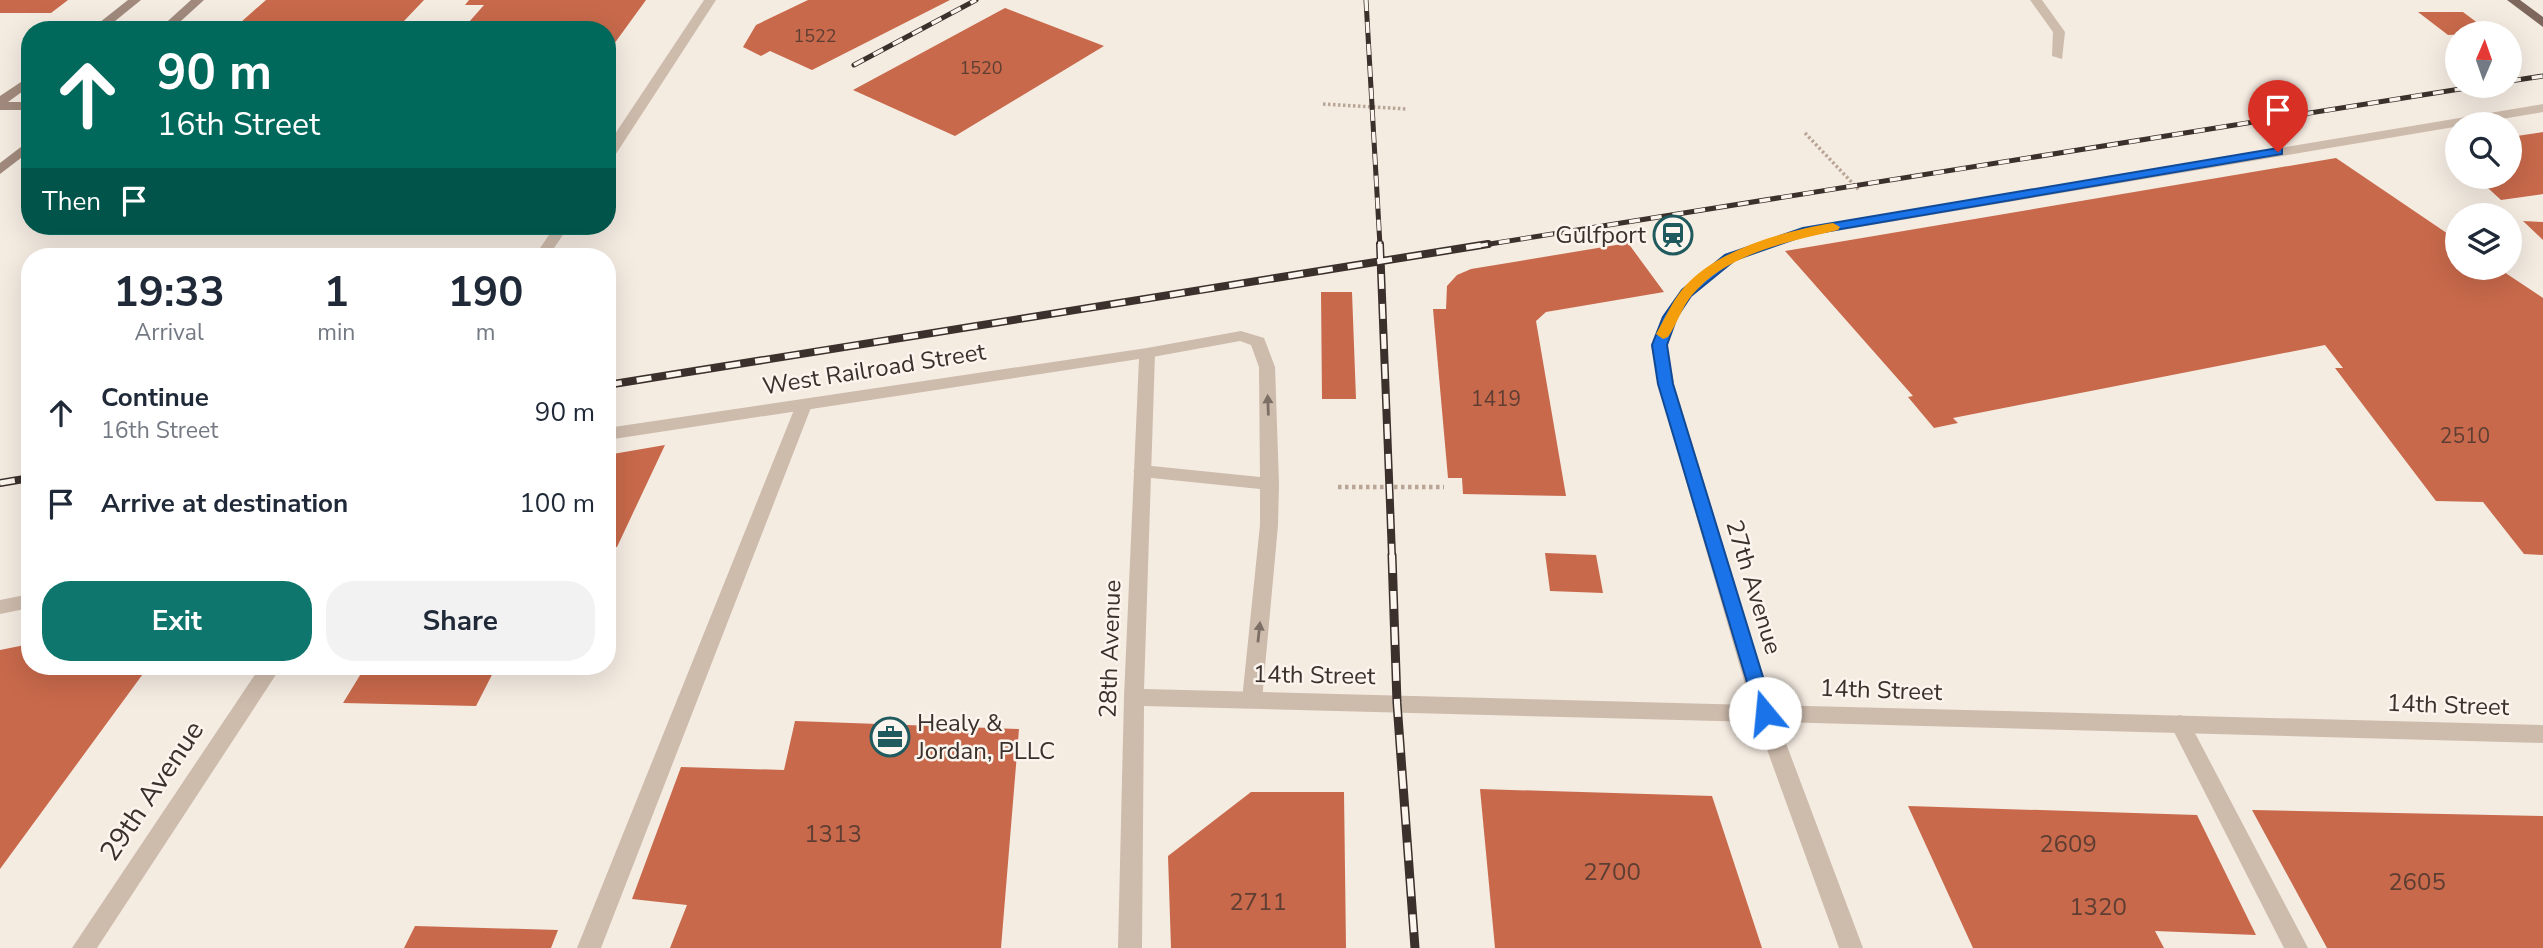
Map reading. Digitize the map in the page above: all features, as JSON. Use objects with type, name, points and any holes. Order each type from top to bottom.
[{"type":"main road","points":[[108,21],[135,0]]},
{"type":"main road","points":[[174,21],[198,0]]},
{"type":"main road","points":[[2513,0],[2543,23]]},
{"type":"main road","points":[[0,104],[21,87]]},
{"type":"main road","points":[[0,104],[21,106]]},
{"type":"main road","points":[[0,170],[21,152]]},
{"type":"street","points":[[616,143],[710,0]]},
{"type":"street","points":[[2036,0],[2059,32],[2058,56]]},
{"type":"street","name":"27th Avenue","points":[[1851,948],[1765,713],[1666,384],[1659,345],[1670,317],[1686,293],[1730,258],[1803,232],[2543,108]]},
{"type":"street","name":"West Railroad Street","points":[[616,434],[1147,353],[1241,336],[1258,342],[1267,367],[1270,484]]},
{"type":"street","name":"28th Avenue","points":[[1130,948],[1134,697],[1147,353]]},
{"type":"street","points":[[589,948],[804,405]]},
{"type":"street","points":[[1142,471],[1270,484],[1269,525],[1252,700]]},
{"type":"street","points":[[0,607],[21,603]]},
{"type":"street","name":"29th Avenue","points":[[84,948],[266,675]]},
{"type":"street","name":"14th Street","points":[[1134,697],[2543,734]]},
{"type":"street","points":[[2180,724],[2296,948]]},
{"type":"path","points":[[1323,104],[1407,109]]},
{"type":"path","points":[[1805,133],[1888,218]]},
{"type":"path","points":[[1338,487],[1444,487]]},
{"type":"building","points":[[0,0],[68,0],[51,13],[0,13]]},
{"type":"building","points":[[266,0],[424,0],[404,21],[242,21]]},
{"type":"building","points":[[469,0],[646,0],[616,41],[616,21],[470,21],[484,5],[465,5]]},
{"type":"building","points":[[808,0],[950,0],[812,70],[770,51],[761,56],[743,47],[756,25]]},
{"type":"building","points":[[1005,8],[1104,46],[955,136],[853,90]]},
{"type":"building","points":[[2418,12],[2463,12],[2475,21],[2445,21],[2445,33]]},
{"type":"building","points":[[2543,132],[2543,194],[2501,200],[2489,189],[2522,189],[2522,135]]},
{"type":"building","points":[[2336,158],[2445,232],[2445,280],[2516,280],[2543,298],[2543,555],[2524,554],[2483,502],[2436,501],[2335,368],[2343,368],[2325,345],[1953,418],[1958,423],[1934,428],[1908,397],[1913,396],[1785,251]]},
{"type":"building","points":[[2523,221],[2543,222],[2543,240]]},
{"type":"building","points":[[1628,243],[1664,292],[1546,312],[1536,321],[1566,496],[1463,494],[1462,478],[1448,478],[1433,309],[1446,309],[1447,286],[1457,275],[1471,269]]},
{"type":"building","points":[[1321,292],[1352,292],[1356,399],[1322,399]]},
{"type":"building","points":[[665,445],[617,547],[616,547],[616,453]]},
{"type":"building","points":[[1545,553],[1596,555],[1603,593],[1550,591]]},
{"type":"building","points":[[21,646],[21,675],[142,675],[0,869],[0,650]]},
{"type":"building","points":[[360,675],[492,675],[476,706],[343,703]]},
{"type":"building","points":[[795,721],[1019,729],[1001,948],[670,948],[687,905],[632,899],[681,767],[784,770]]},
{"type":"building","points":[[1480,789],[1712,796],[1762,948],[1495,948]]},
{"type":"building","points":[[1251,792],[1344,792],[1346,948],[1171,948],[1168,856]]},
{"type":"building","points":[[1908,806],[2197,815],[2256,935],[2155,931],[2164,948],[1973,948]]},
{"type":"building","points":[[2252,810],[2543,816],[2543,948],[2327,948]]},
{"type":"building","points":[[415,926],[558,930],[551,948],[404,948]]},
{"type":"railway","points":[[854,65],[976,0]]},
{"type":"railway","points":[[1366,0],[1380,246]]},
{"type":"railway","points":[[2522,79],[2543,76]]},
{"type":"railway","points":[[1477,246],[2445,91]]},
{"type":"railway","points":[[1380,244],[1381,261]]},
{"type":"railway","points":[[1381,261],[1488,244]]},
{"type":"railway","points":[[616,384],[1381,261]]},
{"type":"railway","points":[[1381,261],[1392,556]]},
{"type":"railway","points":[[0,483],[21,480]]},
{"type":"railway","points":[[1392,555],[1397,703],[1415,948]]},
{"type":"slow traffic","points":[[1663,334],[1670,317],[1686,293],[1730,258],[1803,232],[1833,227]]},
{"type":"place","name":"Gulfport","points":[[1673,235]]},
{"type":"place","name":"Healy & Jordan, PLLC","points":[[890,737]]},
{"type":"route","points":[[1765,713],[1666,384],[1659,345],[1670,317],[1686,293],[1730,258],[1803,232],[2278,152]]}]
